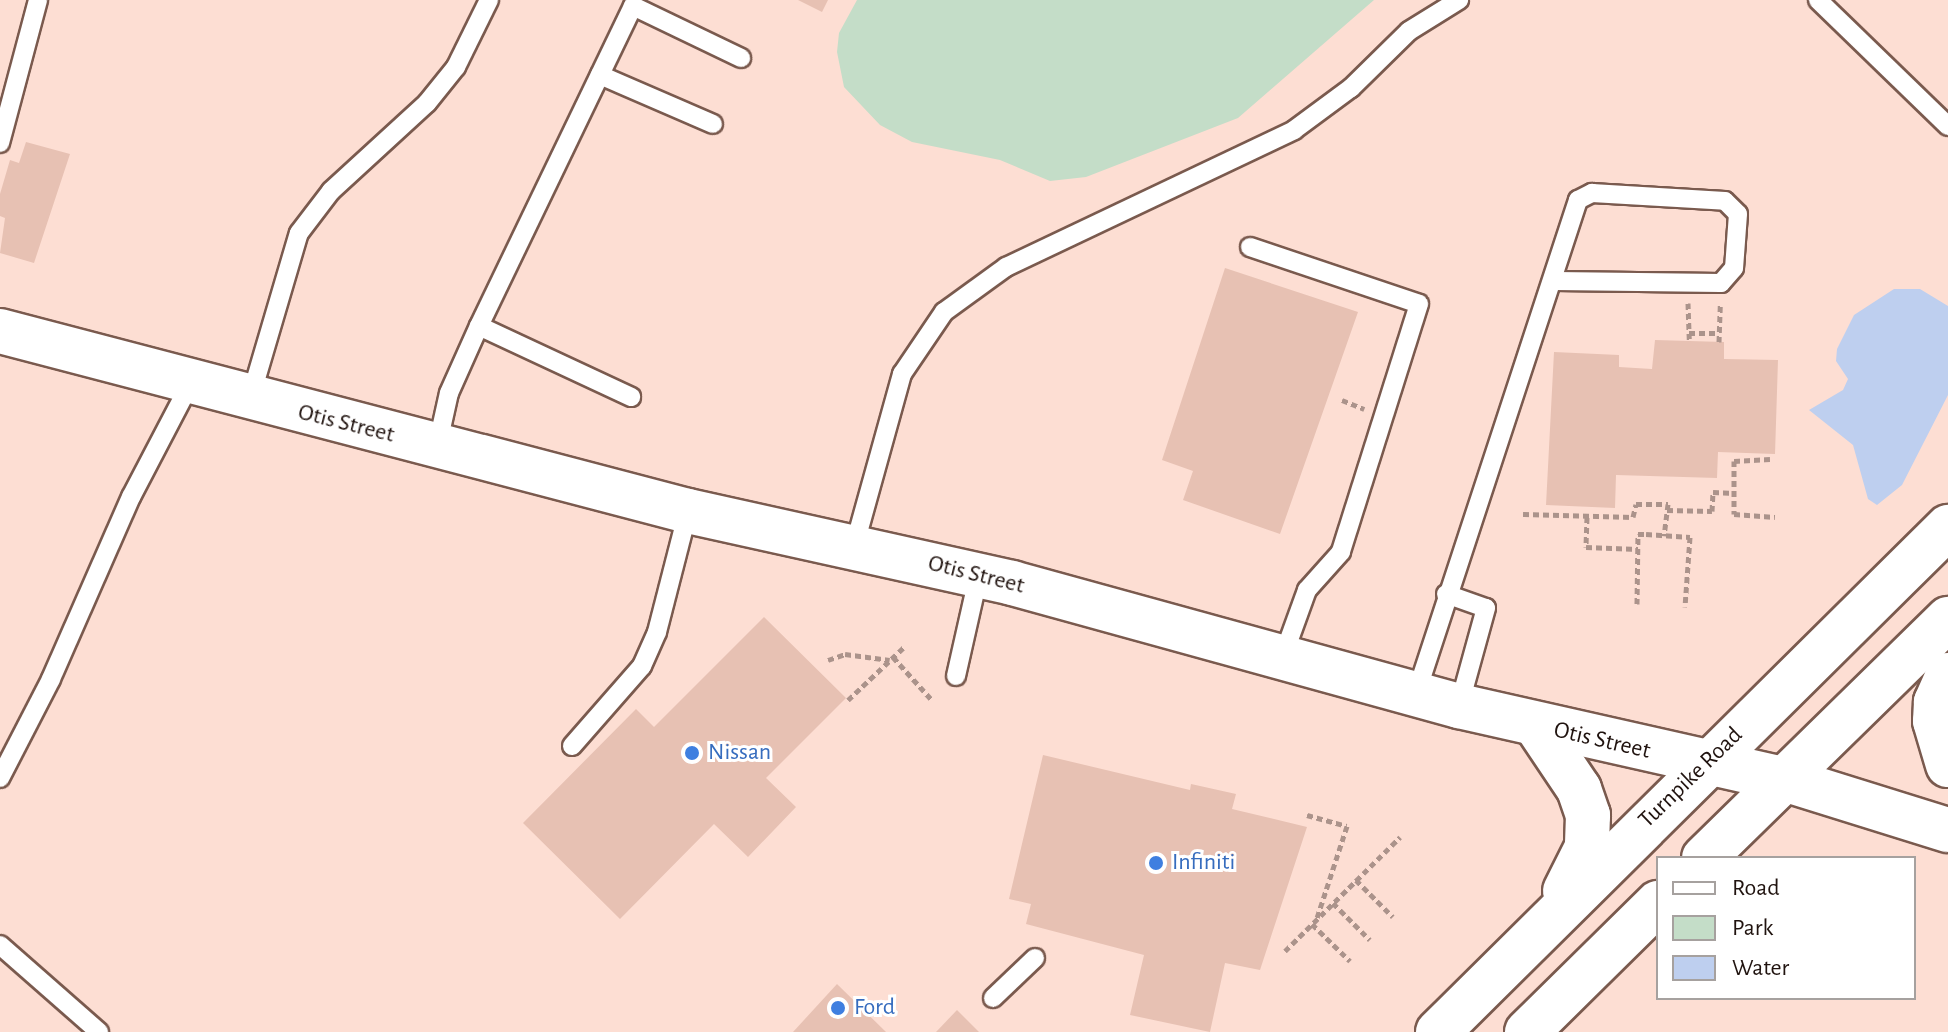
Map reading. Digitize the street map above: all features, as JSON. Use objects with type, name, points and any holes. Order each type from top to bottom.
[{"type":"main road","name":"Otis Street","points":[[0,331],[250,400],[688,511],[979,574],[1459,706],[1706,764],[1784,779],[1948,830]]},
{"type":"main road","name":"Turnpike Road","points":[[1438,1032],[1556,911],[1948,527]]},
{"type":"main road","points":[[1706,856],[1948,619]]},
{"type":"main road","points":[[1948,675],[1936,702],[1935,721],[1948,765]]},
{"type":"main road","points":[[1536,725],[1579,789],[1588,815],[1587,847],[1556,911]]},
{"type":"main road","points":[[1527,1032],[1656,905]]},
{"type":"lane","points":[[0,143],[38,0]]},
{"type":"lane","points":[[250,400],[299,233],[331,191],[427,103],[456,67],[489,0]]},
{"type":"lane","points":[[854,547],[902,374],[944,312],[1006,267],[1294,130],[1324,111],[1409,31],[1459,0]]},
{"type":"lane","points":[[1818,0],[1948,126]]},
{"type":"lane","points":[[437,447],[449,393],[633,6],[741,58]]},
{"type":"lane","points":[[600,75],[713,124]]},
{"type":"lane","points":[[1416,695],[1446,594],[1555,281],[1575,204],[1583,195],[1725,201],[1738,214],[1734,268],[1721,283],[1555,281]]},
{"type":"lane","points":[[1250,247],[1419,304],[1341,552],[1307,590],[1282,659]]},
{"type":"lane","points":[[479,326],[631,397]]},
{"type":"lane","points":[[0,778],[51,679],[131,497],[190,384]]},
{"type":"lane","points":[[572,746],[642,666],[657,632],[688,511]]},
{"type":"lane","points":[[956,676],[979,574]]},
{"type":"lane","points":[[1446,594],[1486,608],[1459,706]]},
{"type":"lane","points":[[0,945],[99,1032]]},
{"type":"lane","points":[[993,998],[1035,958]]},
{"type":"path","points":[[1686,325],[1689,341]]},
{"type":"path","points":[[1689,333],[1719,332],[1719,342]]},
{"type":"path","points":[[1770,459],[1734,461],[1734,514],[1775,517]]},
{"type":"path","points":[[1667,510],[1712,511],[1713,492],[1734,493]]},
{"type":"path","points":[[1523,514],[1633,517],[1636,504],[1668,504],[1664,536]]},
{"type":"path","points":[[1587,517],[1586,547],[1638,549]]},
{"type":"path","points":[[1637,604],[1638,534],[1690,537],[1685,607]]},
{"type":"path","points":[[848,700],[904,647]]},
{"type":"path","points":[[828,660],[845,654],[892,659],[932,700]]},
{"type":"path","points":[[1307,815],[1347,826],[1314,922]]},
{"type":"path","points":[[1285,951],[1400,837]]},
{"type":"path","points":[[1356,880],[1393,917]]},
{"type":"path","points":[[1333,903],[1370,940]]},
{"type":"path","points":[[1314,922],[1350,961]]},
{"type":"green space","points":[[857,0],[1374,0],[1238,118],[1086,177],[1050,181],[1000,160],[912,142],[880,125],[844,87],[837,52],[839,33]]},
{"type":"water","points":[[1894,289],[1920,289],[1948,306],[1948,395],[1902,485],[1877,505],[1868,499],[1853,445],[1809,410],[1843,390],[1848,379],[1836,361],[1837,349],[1854,315]]},
{"type":"building","points":[[798,0],[828,0],[822,12]]},
{"type":"building","points":[[26,142],[70,154],[34,263],[0,253],[5,218],[0,216],[0,194],[10,160],[19,163]]},
{"type":"building","points":[[1225,268],[1358,312],[1280,534],[1183,500],[1193,471],[1162,460]]},
{"type":"building","points":[[1655,340],[1724,342],[1724,359],[1778,360],[1775,454],[1718,452],[1717,478],[1616,475],[1615,508],[1546,505],[1554,352],[1619,355],[1619,367],[1652,369]]},
{"type":"building","name":"Nissan","points":[[764,617],[846,698],[766,778],[796,807],[748,857],[714,824],[620,919],[523,823],[636,709],[654,727]]},
{"type":"building","name":"Infiniti","points":[[1043,755],[1190,790],[1191,784],[1236,794],[1232,809],[1307,827],[1260,970],[1225,963],[1210,1032],[1130,1015],[1144,955],[1026,924],[1031,904],[1009,899]]},
{"type":"building","name":"Ford","points":[[837,984],[886,1032],[793,1032]]},
{"type":"building","name":"Ford","points":[[957,1010],[979,1032],[936,1032]]},
{"type":"place","name":"Nissan","points":[[692,753]]},
{"type":"place","name":"Infiniti","points":[[1156,863]]},
{"type":"place","name":"Ford","points":[[838,1008]]}]
